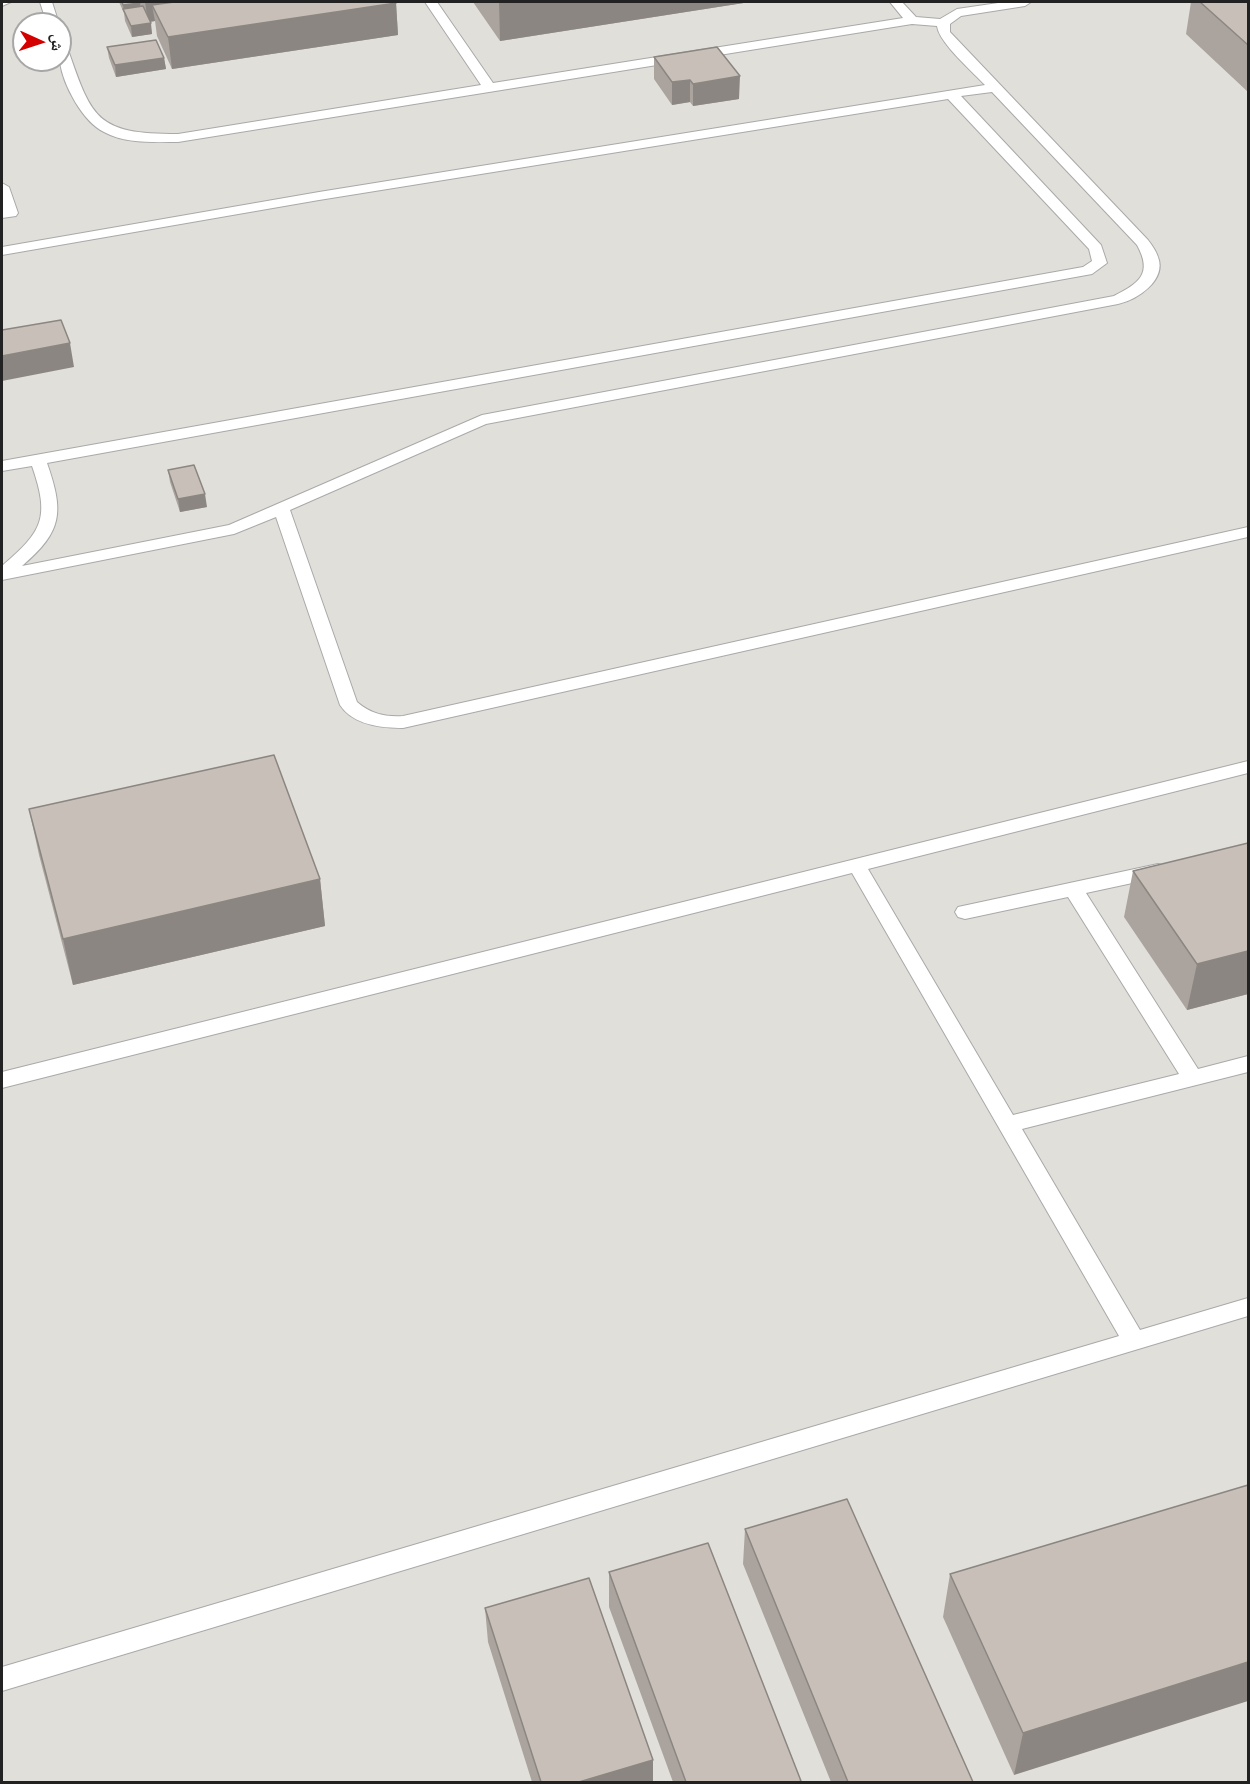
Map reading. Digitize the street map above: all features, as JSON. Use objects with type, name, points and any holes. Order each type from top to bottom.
[{"type":"lane","points":[[431,2],[489,87]]},
{"type":"lane","points":[[896,2],[912,20]]},
{"type":"lane","points":[[69,72],[78,98],[90,118],[104,128],[140,138],[168,139],[912,20],[942,23],[957,13],[1024,2]]},
{"type":"lane","points":[[2,575],[234,529],[282,510],[482,420],[967,327],[1091,306],[1118,300],[1139,289],[1151,275],[1152,259],[1143,243],[948,37],[942,23]]},
{"type":"lane","points":[[2,250],[319,196],[995,87]]},
{"type":"lane","points":[[2,466],[230,427],[1087,271],[1100,263],[1096,248],[952,95]]},
{"type":"lane","points":[[2,187],[11,213],[2,214]]},
{"type":"lane","points":[[2,575],[35,545],[47,526],[50,501],[38,459]]},
{"type":"lane","points":[[282,510],[349,705],[361,717],[381,723],[404,722],[1248,532]]},
{"type":"lane","points":[[2,1080],[1248,767]]},
{"type":"lane","points":[[857,866],[1133,1339]]},
{"type":"lane","points":[[965,912],[1178,866]]},
{"type":"lane","points":[[1073,889],[1193,1078]]},
{"type":"lane","points":[[1007,1125],[1248,1064]]},
{"type":"lane","points":[[2,1679],[1248,1306]]},
{"type":"shaded area","points":[[2,2],[1248,2],[1248,1782],[2,1782]]},
{"type":"building","points":[[122,2],[139,2],[140,3],[123,5]]},
{"type":"building","points":[[174,2],[396,3],[168,37],[152,5]]},
{"type":"building","points":[[1200,2],[1248,2],[1248,45]]},
{"type":"building","points":[[143,6],[151,23],[131,26],[123,9]]},
{"type":"building","points":[[156,40],[164,58],[115,65],[107,47]]},
{"type":"building","points":[[717,47],[740,76],[693,84],[690,80],[672,82],[654,57]]},
{"type":"building","points":[[61,320],[70,343],[2,356],[2,330]]},
{"type":"building","points":[[194,465],[205,494],[178,499],[168,470]]},
{"type":"building","points":[[274,755],[320,879],[63,939],[29,809]]},
{"type":"building","points":[[1248,843],[1248,951],[1197,964],[1133,871]]},
{"type":"building","points":[[1248,1485],[1248,1662],[1023,1733],[950,1574]]},
{"type":"building","points":[[847,1499],[973,1782],[848,1782],[745,1529]]},
{"type":"building","points":[[708,1543],[801,1781],[686,1782],[609,1572]]},
{"type":"building","points":[[589,1578],[653,1760],[579,1782],[541,1782],[485,1608]]}]
